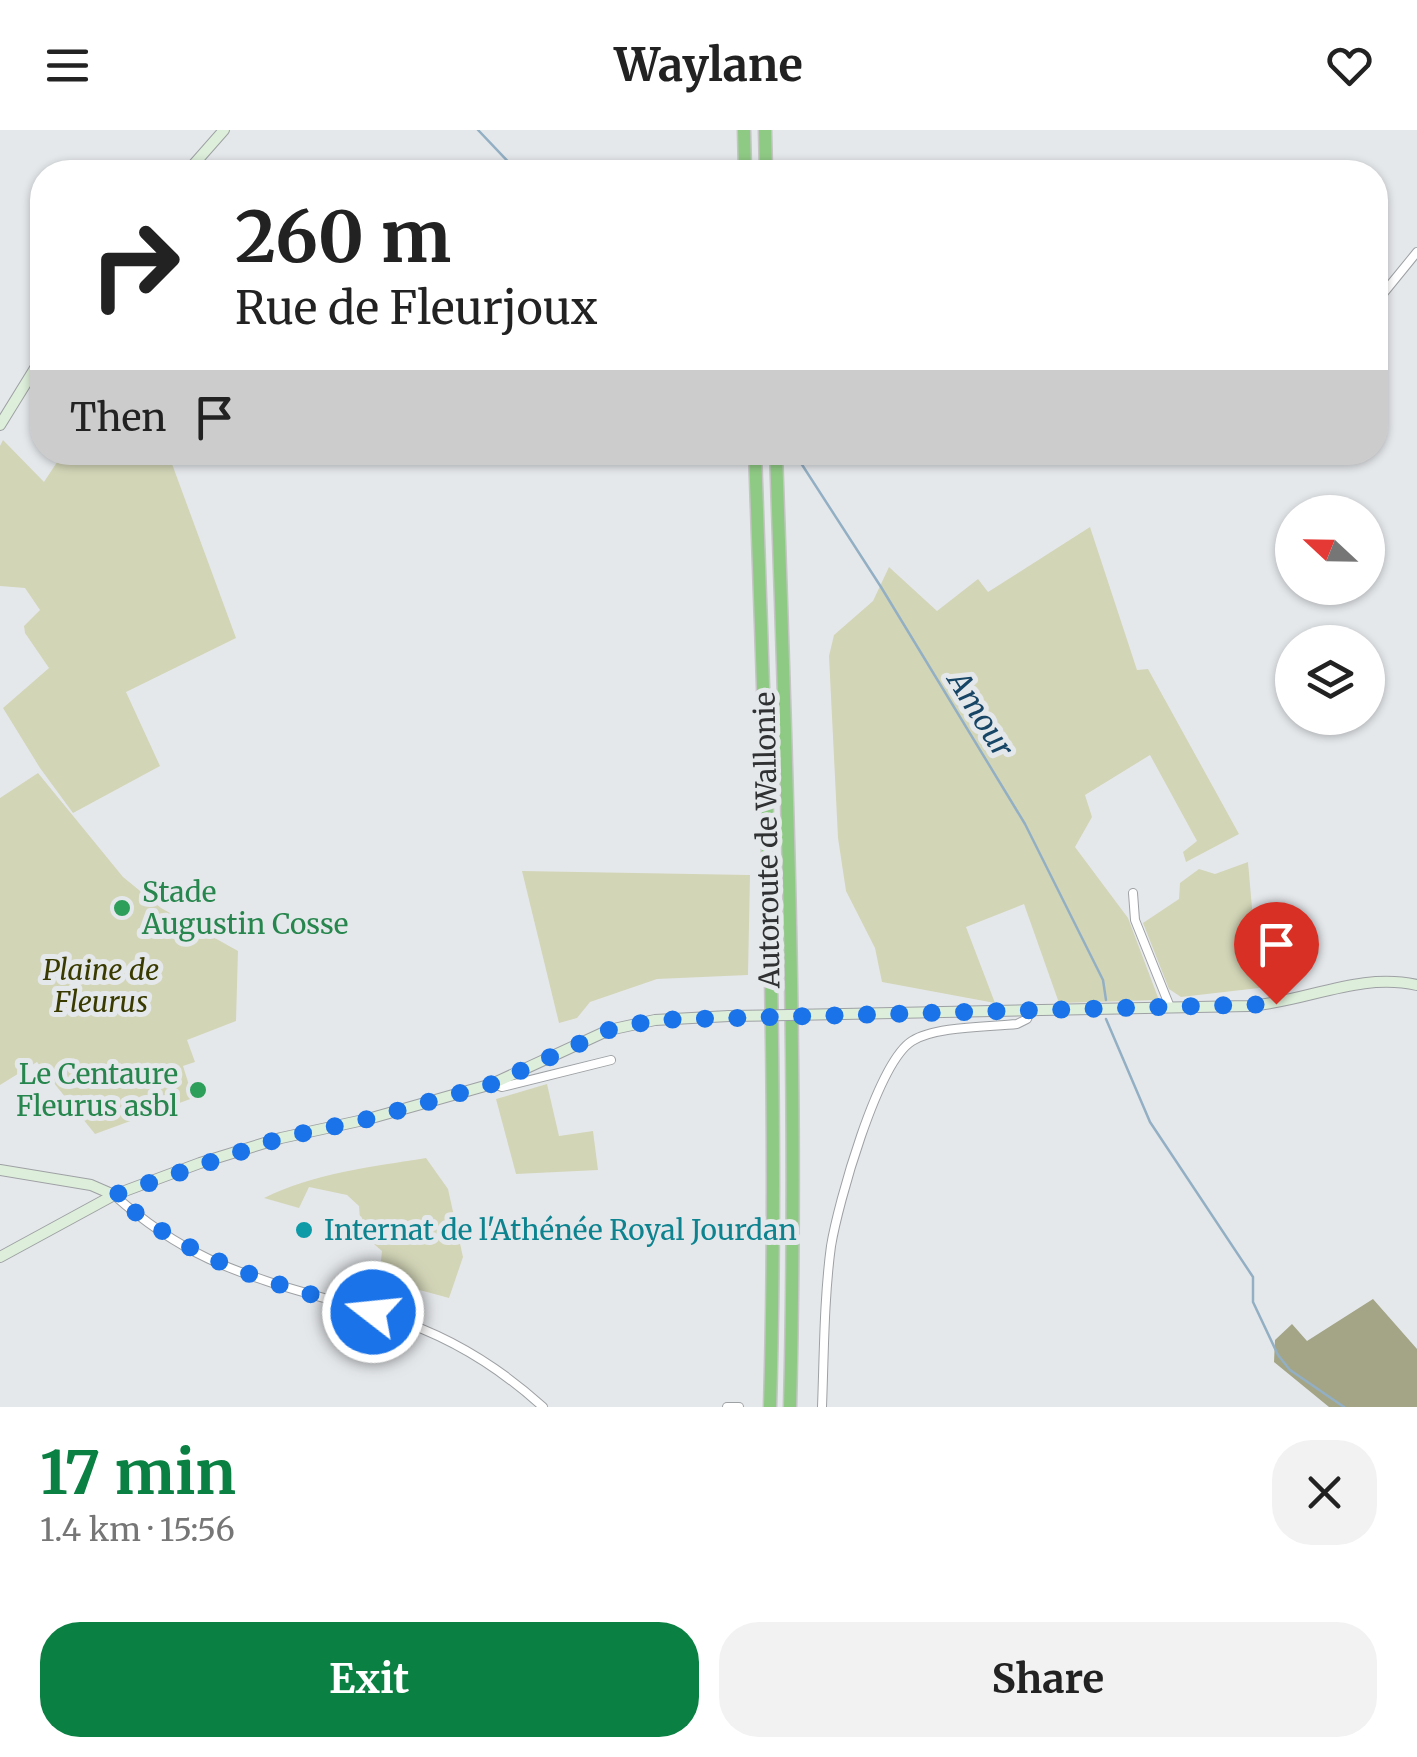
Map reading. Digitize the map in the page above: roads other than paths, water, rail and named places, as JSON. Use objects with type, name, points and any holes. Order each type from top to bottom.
[{"type":"highway","points":[[744,130],[745,160]]},
{"type":"highway","points":[[765,130],[766,160]]},
{"type":"highway","name":"Autoroute de Wallonie","points":[[755,465],[771,946],[770,1407]]},
{"type":"highway","name":"Autoroute de Wallonie","points":[[776,465],[792,1019],[790,1407]]},
{"type":"street","points":[[198,160],[224,130]]},
{"type":"street","points":[[1388,288],[1417,252]]},
{"type":"street","points":[[0,425],[30,376]]},
{"type":"street","points":[[1133,893],[1135,920],[1170,1007]]},
{"type":"street","points":[[0,1257],[114,1195],[281,1138],[368,1119],[492,1084],[609,1030],[655,1020],[1276,1004],[1368,982],[1417,985]]},
{"type":"street","points":[[822,1407],[832,1244],[886,1072],[914,1039],[940,1032],[1017,1024],[1028,1019],[1030,1012]]},
{"type":"street","points":[[492,1084],[502,1086],[611,1060]]},
{"type":"street","points":[[0,1170],[91,1185],[114,1195],[174,1240],[212,1260],[436,1335],[481,1358],[544,1407]]},
{"type":"street","points":[[727,1407],[738,1407]]},
{"type":"waterway","name":"Amour","points":[[478,130],[507,160]]},
{"type":"waterway","name":"Amour","points":[[802,465],[1025,824],[1103,980],[1106,1000]]},
{"type":"waterway","name":"Amour","points":[[1106,1019],[1150,1122],[1253,1277],[1253,1302],[1278,1355],[1290,1370],[1344,1407]]},
{"type":"place","name":"Stade Augustin Cosse","points":[[122,908]]},
{"type":"place","name":"Le Centaure Fleurus asbl","points":[[198,1090]]},
{"type":"place","name":"Internat de l'Athénée Royal Jourdan","points":[[304,1230]]},
{"type":"park label","name":"Plaine de Fleurus","points":[[101,986]]}]
